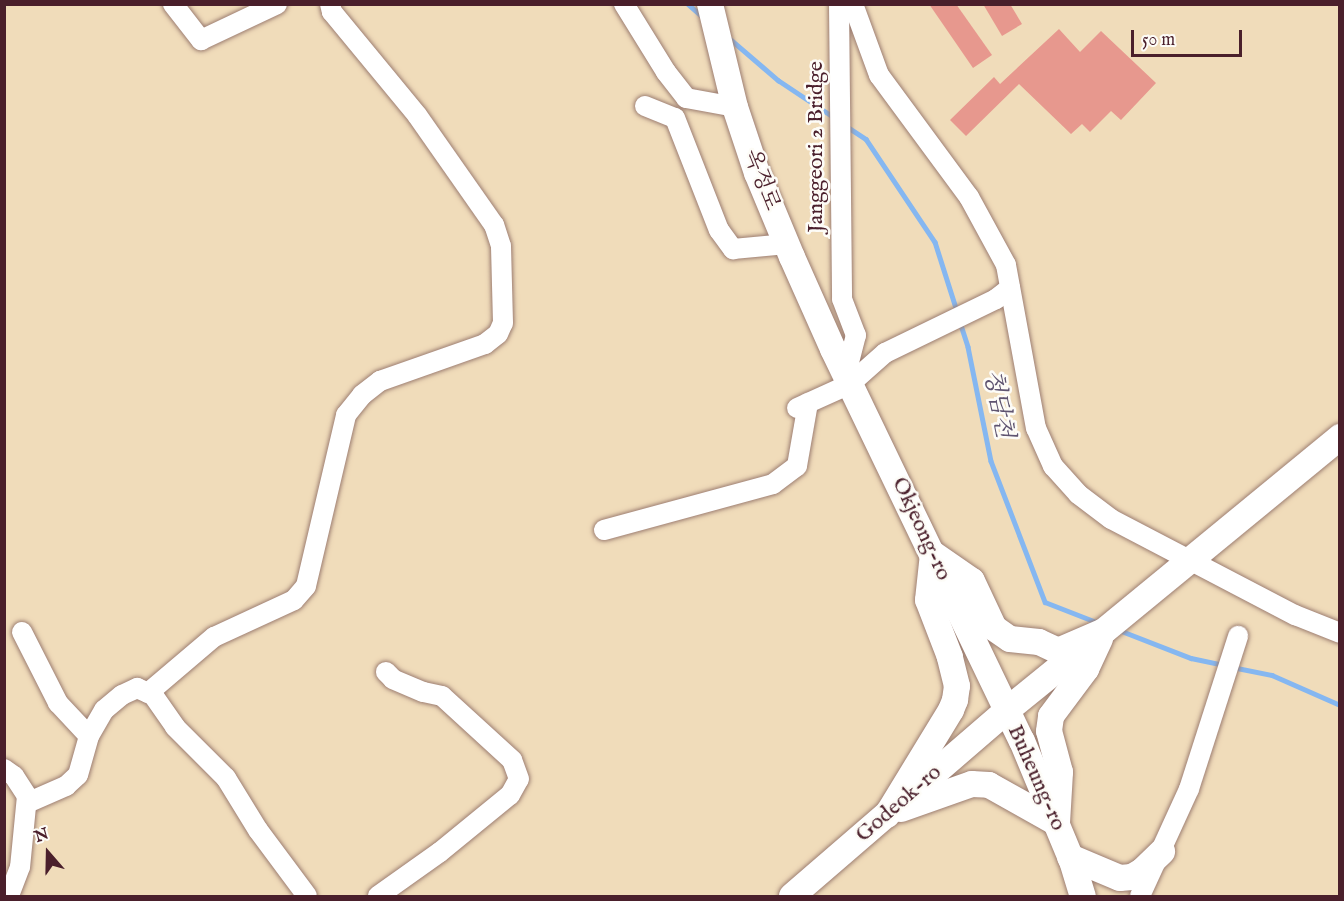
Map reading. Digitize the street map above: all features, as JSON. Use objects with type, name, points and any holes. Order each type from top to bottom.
[{"type":"main road","name":"옥정로","points":[[710,4],[733,98],[757,173],[848,379]]},
{"type":"main road","name":"Okjeong-ro","points":[[848,379],[1006,711]]},
{"type":"main road","points":[[1189,559],[1340,436]]},
{"type":"main road","points":[[887,814],[955,700],[957,686],[950,657],[928,600],[933,554],[972,581],[994,628],[1010,639],[1039,642],[1058,651],[1104,630]]},
{"type":"main road","name":"Buheung-ro","points":[[1083,897],[1057,823],[1022,741],[1006,711],[1189,559]]},
{"type":"main road","points":[[887,814],[972,784],[989,785],[1057,823],[1060,772],[1049,730],[1051,716],[1086,669],[1104,630]]},
{"type":"main road","name":"Godeok-ro","points":[[792,897],[1006,711]]},
{"type":"main road","points":[[1070,857],[1120,878],[1132,877],[1142,871],[1162,852]]},
{"type":"street","points":[[173,4],[201,40],[277,4]]},
{"type":"street","points":[[148,693],[214,637],[294,600],[306,586],[346,415],[362,395],[380,381],[485,344],[498,334],[503,323],[501,246],[494,225],[417,115],[332,12],[330,4]]},
{"type":"street","points":[[624,4],[666,72],[686,98],[733,98]]},
{"type":"street","name":"Janggeori 2 Bridge","points":[[839,4],[842,299],[856,335],[848,379]]},
{"type":"street","points":[[853,4],[879,75],[969,197],[1006,265],[1003,293],[1036,428],[1053,466],[1078,494],[1111,519],[1295,615],[1340,633]]},
{"type":"street","points":[[645,106],[675,118],[719,230],[733,249],[787,244]]},
{"type":"street","points":[[604,530],[773,484],[798,466],[802,406],[848,379],[885,353],[1003,293]]},
{"type":"street","points":[[22,632],[58,703],[89,736]]},
{"type":"street","points":[[1140,897],[1189,789],[1238,636]]},
{"type":"street","points":[[378,897],[440,852],[510,795],[519,778],[512,760],[442,696],[403,684],[386,672]]},
{"type":"street","points":[[27,803],[66,786],[78,776],[89,736],[104,710],[122,695],[137,688],[153,695],[175,726],[226,778],[258,830],[307,897]]},
{"type":"street","points":[[4,769],[14,776],[27,796],[20,867],[9,897]]},
{"type":"building","points":[[929,4],[956,4],[992,55],[973,68]]},
{"type":"building","points":[[983,4],[1010,4],[1022,24],[1002,36]]},
{"type":"building","points":[[1059,29],[1080,52],[1101,31],[1156,83],[1121,120],[1111,111],[1090,132],[1082,124],[1071,134],[1019,84],[966,136],[950,120],[994,77],[1000,84]]},
{"type":"waterway","name":"청담천","points":[[688,4],[704,18]]},
{"type":"waterway","name":"청담천","points":[[729,38],[778,80],[835,118]]},
{"type":"waterway","name":"청담천","points":[[846,126],[866,139],[935,242],[957,311]]},
{"type":"waterway","name":"청담천","points":[[960,322],[968,347],[991,461],[1045,602],[1099,623]]},
{"type":"waterway","name":"청담천","points":[[1119,630],[1191,658],[1224,665]]},
{"type":"waterway","name":"청담천","points":[[1232,667],[1272,675],[1340,705]]}]
